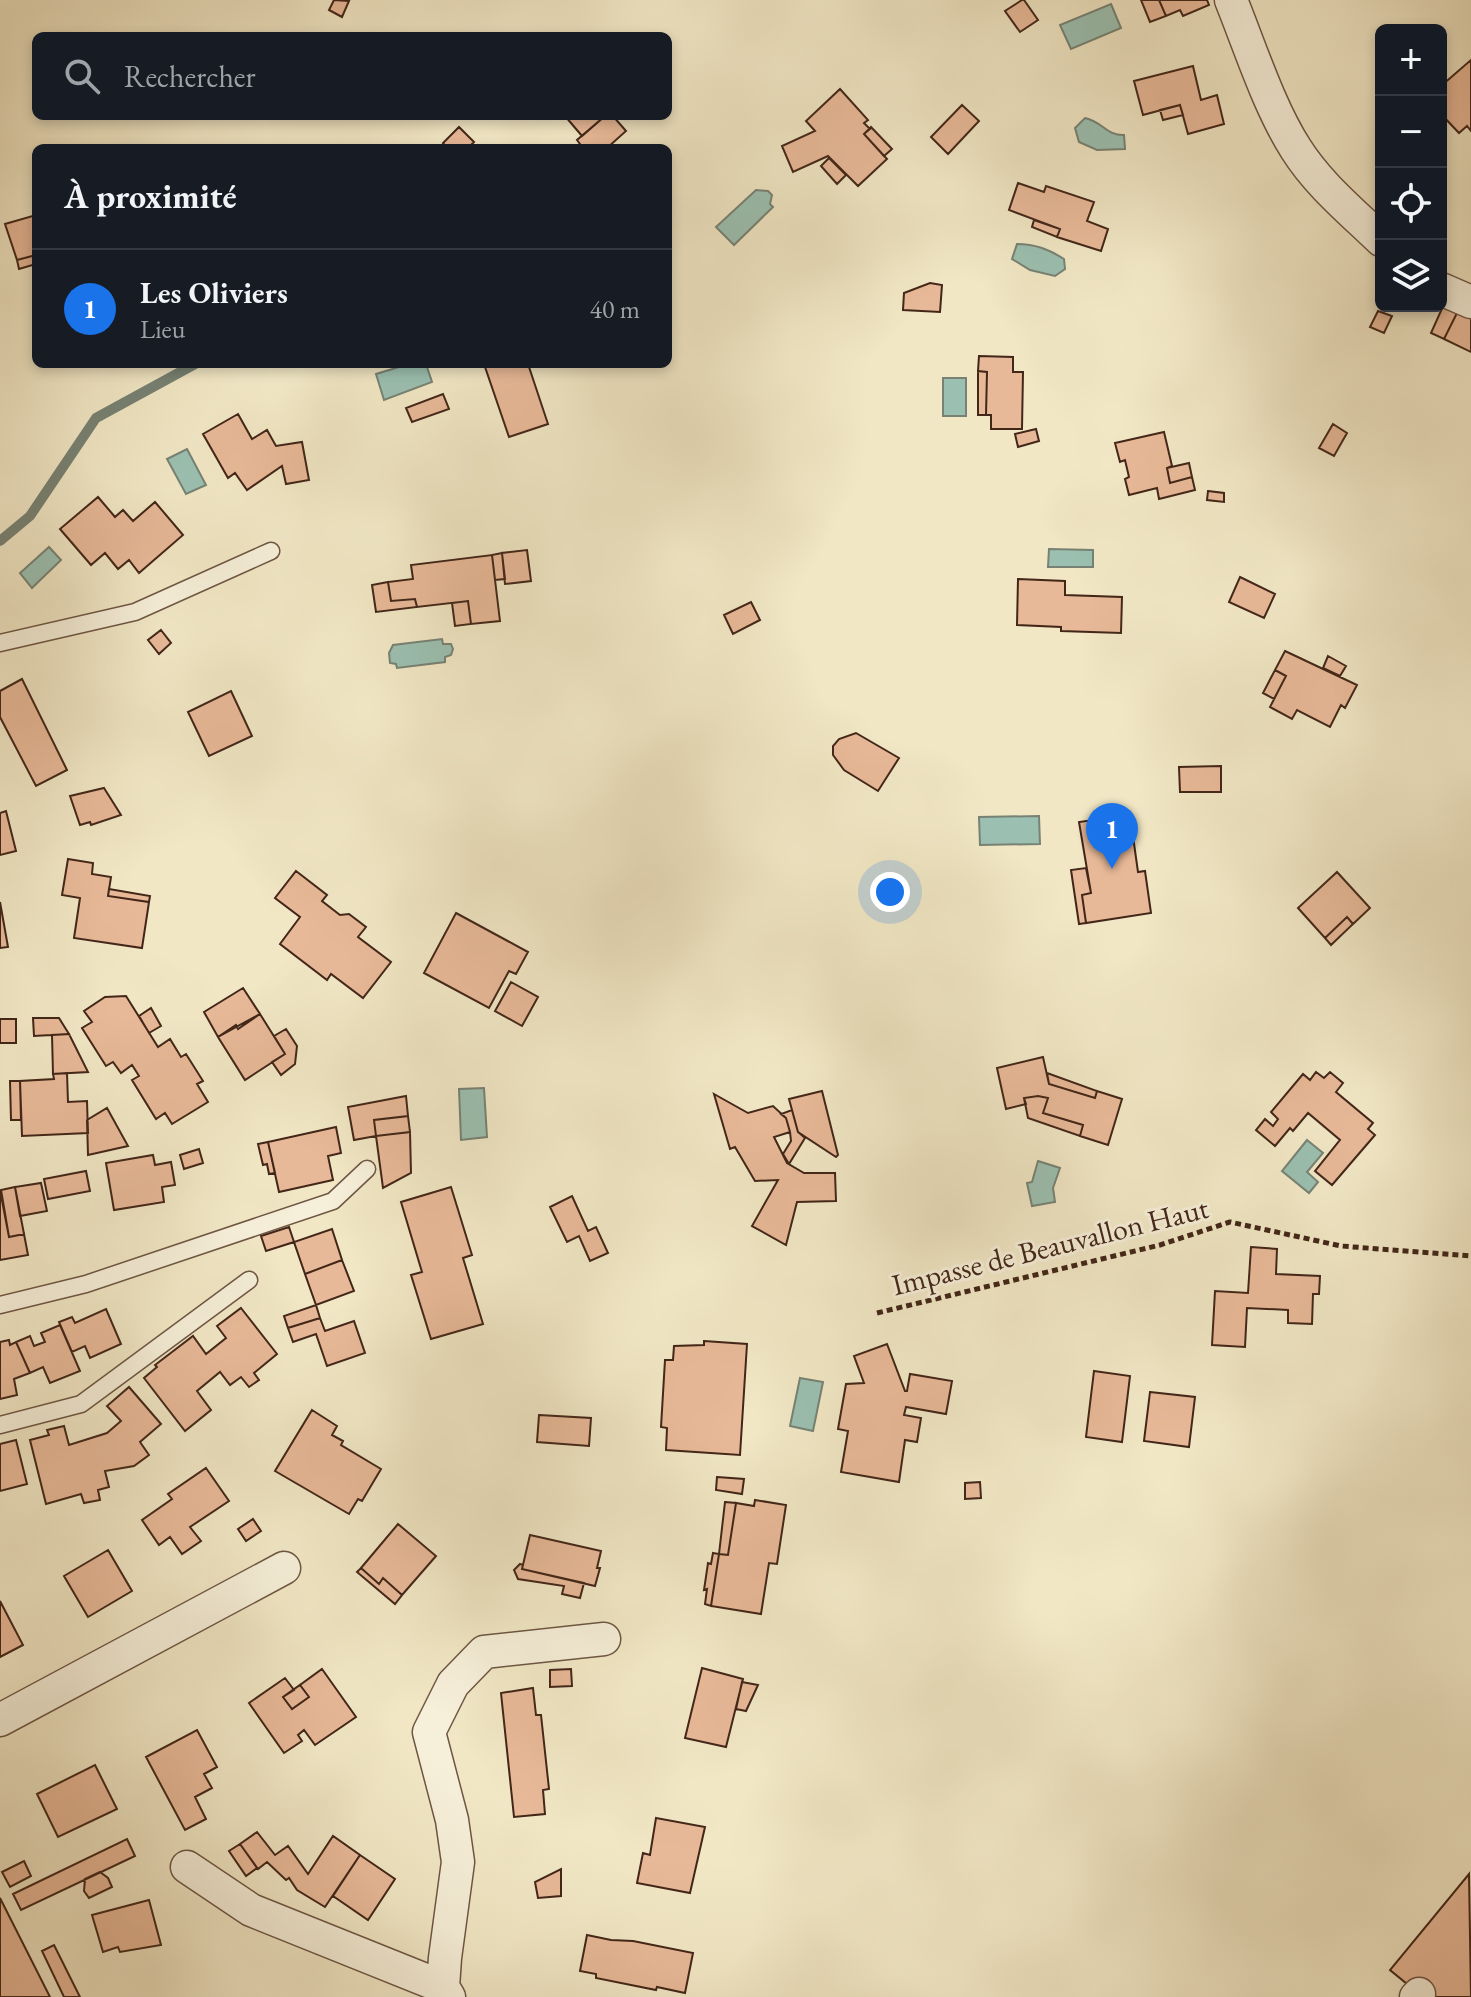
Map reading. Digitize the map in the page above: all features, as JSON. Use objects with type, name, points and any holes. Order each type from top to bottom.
[{"type":"street","points":[[1231,0],[1269,94],[1295,148],[1325,186],[1375,234]]},
{"type":"street","points":[[1447,292],[1471,302]]},
{"type":"street","points":[[0,1720],[284,1568]]},
{"type":"street","points":[[187,1867],[251,1910],[446,1992],[458,1862],[452,1820],[429,1732],[453,1684],[484,1652],[604,1639]]},
{"type":"lane","points":[[0,643],[135,612],[271,551]]},
{"type":"lane","points":[[0,1305],[86,1284],[333,1201],[367,1169]]},
{"type":"lane","points":[[0,1425],[81,1404],[249,1280]]},
{"type":"path","name":"Impasse de Beauvallon Haut","points":[[877,1313],[1160,1245],[1230,1222],[1341,1246],[1471,1256]]},
{"type":"shaded area","points":[[1111,4],[1121,28],[1071,49],[1060,25]]},
{"type":"shaded area","points":[[1085,118],[1113,133],[1124,135],[1125,149],[1097,150],[1079,142],[1075,128]]},
{"type":"shaded area","points":[[756,190],[768,191],[772,195],[770,204],[773,207],[734,245],[716,227]]},
{"type":"shaded area","points":[[1017,244],[1052,252],[1064,259],[1065,269],[1055,276],[1030,270],[1012,259]]},
{"type":"shaded area","points":[[396,368],[427,368],[432,382],[384,400],[376,374]]},
{"type":"shaded area","points":[[943,378],[966,378],[966,416],[943,416]]},
{"type":"shaded area","points":[[187,449],[206,485],[186,494],[167,459]]},
{"type":"shaded area","points":[[49,547],[61,560],[32,588],[20,573]]},
{"type":"shaded area","points":[[1049,549],[1093,550],[1093,567],[1048,567]]},
{"type":"shaded area","points":[[442,639],[443,644],[451,644],[453,649],[451,655],[445,657],[445,662],[397,668],[396,664],[390,663],[389,653],[393,645]]},
{"type":"shaded area","points":[[1039,816],[1040,844],[980,845],[979,817]]},
{"type":"shaded area","points":[[484,1088],[487,1137],[461,1140],[459,1089]]},
{"type":"shaded area","points":[[1307,1140],[1323,1153],[1307,1172],[1318,1182],[1309,1193],[1282,1171]]},
{"type":"shaded area","points":[[1038,1161],[1060,1168],[1053,1188],[1055,1202],[1032,1206],[1027,1183],[1032,1182]]},
{"type":"shaded area","points":[[800,1378],[823,1382],[813,1431],[790,1426]]},
{"type":"building","points":[[334,0],[349,1],[342,17],[329,10]]},
{"type":"building","points":[[1022,0],[1038,20],[1020,32],[1005,11]]},
{"type":"building","points":[[1141,0],[1159,0],[1166,16],[1150,22]]},
{"type":"building","points":[[1159,0],[1207,0],[1209,5],[1183,16],[1180,10],[1166,16]]},
{"type":"building","points":[[1471,60],[1471,131],[1467,126],[1459,133],[1447,120],[1447,81]]},
{"type":"building","points":[[1193,66],[1201,100],[1217,95],[1224,124],[1188,134],[1180,105],[1143,115],[1134,81]]},
{"type":"building","points":[[840,89],[868,120],[864,123],[870,129],[864,134],[887,159],[858,186],[828,156],[793,172],[782,146],[815,131],[806,121]]},
{"type":"building","points":[[962,105],[979,121],[948,154],[931,137]]},
{"type":"building","points":[[1180,105],[1183,115],[1163,120],[1160,110]]},
{"type":"building","points":[[568,120],[600,120],[582,136]]},
{"type":"building","points":[[600,120],[616,120],[626,131],[611,144],[580,144],[577,140]]},
{"type":"building","points":[[459,127],[474,142],[472,144],[443,143]]},
{"type":"building","points":[[871,127],[892,149],[884,156],[864,134]]},
{"type":"building","points":[[829,158],[846,175],[837,184],[821,166]]},
{"type":"building","points":[[1018,183],[1044,192],[1046,186],[1094,202],[1087,221],[1108,229],[1101,251],[1057,237],[1060,229],[1009,210]]},
{"type":"building","points":[[32,216],[32,256],[17,260],[5,224]]},
{"type":"building","points":[[1034,220],[1060,229],[1057,237],[1032,227]]},
{"type":"building","points":[[32,256],[32,265],[19,269],[17,260]]},
{"type":"building","points":[[930,283],[942,285],[940,312],[903,310],[904,293]]},
{"type":"building","points":[[1447,306],[1458,311],[1444,339],[1431,333],[1440,312],[1447,312]]},
{"type":"building","points":[[1458,311],[1471,318],[1471,352],[1444,339]]},
{"type":"building","points":[[1378,312],[1392,316],[1384,333],[1370,327]]},
{"type":"building","points":[[979,356],[1013,357],[1013,372],[1023,372],[1022,429],[991,429],[991,415],[986,415],[987,372],[978,371]]},
{"type":"building","points":[[485,368],[529,368],[548,424],[509,437]]},
{"type":"building","points":[[978,371],[987,372],[986,415],[978,415]]},
{"type":"building","points":[[443,394],[449,409],[412,422],[406,408]]},
{"type":"building","points":[[238,414],[252,439],[267,430],[276,446],[302,442],[309,480],[286,484],[282,466],[247,490],[235,473],[228,478],[203,434]]},
{"type":"building","points":[[1333,424],[1347,433],[1334,456],[1319,448]]},
{"type":"building","points":[[1036,429],[1039,441],[1018,447],[1015,434]]},
{"type":"building","points":[[1164,432],[1172,466],[1167,468],[1170,483],[1192,477],[1195,490],[1159,499],[1157,488],[1129,495],[1125,460],[1120,462],[1115,443]]},
{"type":"building","points":[[1189,463],[1192,477],[1170,483],[1167,468]]},
{"type":"building","points":[[1208,491],[1224,493],[1224,502],[1207,500]]},
{"type":"building","points":[[98,497],[115,517],[123,510],[133,521],[155,502],[183,535],[139,573],[129,560],[118,569],[105,553],[91,565],[60,529]]},
{"type":"building","points":[[527,550],[531,581],[505,584],[502,553]]},
{"type":"building","points":[[502,553],[505,579],[495,580],[492,555]]},
{"type":"building","points":[[492,555],[500,621],[471,624],[468,601],[417,607],[415,599],[391,601],[388,582],[413,579],[411,565]]},
{"type":"building","points":[[1240,577],[1275,594],[1264,618],[1229,602]]},
{"type":"building","points":[[1018,579],[1065,581],[1065,595],[1122,597],[1121,633],[1061,631],[1061,627],[1017,625]]},
{"type":"building","points":[[388,582],[391,601],[415,599],[417,607],[376,612],[372,585]]},
{"type":"building","points":[[468,601],[471,624],[455,626],[452,603]]},
{"type":"building","points":[[751,602],[760,620],[733,634],[724,615]]},
{"type":"building","points":[[161,630],[171,643],[159,654],[148,640]]},
{"type":"building","points":[[1285,651],[1357,685],[1345,708],[1341,705],[1330,727],[1297,710],[1292,719],[1270,707],[1286,676],[1275,670]]},
{"type":"building","points":[[1328,656],[1346,666],[1340,676],[1323,668]]},
{"type":"building","points":[[1275,670],[1286,676],[1274,699],[1263,693]]},
{"type":"building","points":[[22,679],[67,770],[36,786],[0,717],[0,691]]},
{"type":"building","points":[[231,691],[252,736],[209,756],[188,712]]},
{"type":"building","points":[[856,733],[899,758],[878,791],[844,770],[833,755],[833,746],[839,739]]},
{"type":"building","points":[[1221,766],[1221,792],[1180,792],[1179,767]]},
{"type":"building","points":[[104,788],[121,815],[91,825],[90,822],[80,825],[70,796]]},
{"type":"building","points":[[6,811],[16,851],[0,855],[0,813]]},
{"type":"building","points":[[1130,815],[1138,872],[1145,871],[1151,913],[1086,923],[1082,895],[1091,893],[1079,822]]},
{"type":"building","points":[[68,859],[93,863],[92,874],[111,877],[108,896],[149,902],[142,948],[74,938],[80,898],[62,895]]},
{"type":"building","points":[[1086,868],[1091,893],[1082,895],[1086,923],[1079,924],[1071,870]]},
{"type":"building","points":[[296,871],[327,895],[322,901],[340,915],[349,914],[366,927],[358,937],[391,962],[363,998],[331,974],[327,980],[280,944],[300,917],[275,898]]},
{"type":"building","points":[[1337,872],[1370,908],[1353,924],[1347,917],[1325,938],[1298,908]]},
{"type":"building","points":[[109,889],[150,896],[149,902],[108,896]]},
{"type":"building","points":[[0,902],[8,947],[0,948]]},
{"type":"building","points":[[456,913],[528,952],[516,974],[509,971],[489,1008],[424,973]]},
{"type":"building","points":[[1347,917],[1353,924],[1331,945],[1325,938]]},
{"type":"building","points":[[511,982],[538,997],[522,1026],[495,1011]]},
{"type":"building","points":[[243,988],[260,1014],[218,1037],[204,1012]]},
{"type":"building","points":[[126,996],[158,1047],[170,1039],[181,1057],[186,1054],[203,1081],[197,1084],[208,1102],[172,1124],[165,1113],[156,1119],[132,1080],[139,1076],[132,1065],[121,1073],[113,1062],[106,1066],[82,1028],[92,1022],[84,1011],[105,997]]},
{"type":"building","points":[[151,1008],[161,1026],[149,1033],[139,1016]]},
{"type":"building","points":[[260,1014],[285,1054],[245,1080],[218,1037],[236,1025],[238,1029]]},
{"type":"building","points":[[33,1018],[59,1018],[69,1034],[34,1036]]},
{"type":"building","points":[[0,1019],[16,1019],[16,1043],[0,1043]]},
{"type":"building","points":[[286,1029],[297,1046],[295,1064],[281,1075],[272,1062],[285,1054],[274,1036]]},
{"type":"building","points":[[69,1034],[88,1072],[53,1074],[52,1035]]},
{"type":"building","points":[[1043,1057],[1049,1084],[1095,1098],[1097,1091],[1122,1099],[1108,1145],[1080,1136],[1083,1125],[1043,1113],[1048,1098],[1024,1098],[1026,1104],[1006,1109],[997,1068]]},
{"type":"building","points":[[1316,1072],[1324,1078],[1330,1072],[1343,1083],[1336,1092],[1373,1123],[1368,1129],[1375,1135],[1332,1185],[1315,1171],[1340,1140],[1308,1113],[1275,1146],[1256,1130],[1265,1119],[1273,1126],[1278,1119],[1271,1112],[1303,1074],[1310,1080]]},
{"type":"building","points":[[67,1073],[68,1102],[87,1101],[88,1133],[22,1136],[20,1081],[54,1079],[53,1074]]},
{"type":"building","points":[[1047,1073],[1097,1091],[1095,1098],[1049,1084]]},
{"type":"building","points":[[10,1081],[20,1081],[21,1120],[11,1120]]},
{"type":"building","points":[[822,1091],[836,1157],[798,1132],[789,1099]]},
{"type":"building","points":[[714,1094],[748,1113],[773,1106],[786,1118],[790,1132],[774,1137],[787,1163],[804,1173],[835,1173],[836,1201],[797,1202],[786,1245],[752,1226],[778,1180],[755,1181],[735,1147],[730,1149]]},
{"type":"building","points":[[406,1096],[408,1116],[374,1120],[376,1136],[354,1140],[348,1107]]},
{"type":"building","points":[[1024,1098],[1048,1098],[1043,1113],[1083,1125],[1080,1136],[1028,1118]]},
{"type":"building","points":[[107,1108],[128,1146],[88,1155],[87,1120]]},
{"type":"building","points":[[792,1110],[798,1132],[805,1138],[789,1164],[783,1154],[791,1141],[790,1132],[786,1118],[781,1114]]},
{"type":"building","points":[[408,1116],[410,1132],[376,1136],[374,1120]]},
{"type":"building","points":[[336,1127],[341,1153],[328,1156],[333,1180],[279,1192],[268,1142]]},
{"type":"building","points":[[410,1132],[411,1173],[383,1188],[376,1136]]},
{"type":"building","points":[[268,1142],[275,1173],[269,1174],[267,1164],[263,1165],[258,1144]]},
{"type":"building","points":[[199,1149],[203,1163],[184,1169],[180,1155]]},
{"type":"building","points":[[153,1155],[155,1165],[171,1162],[175,1185],[162,1187],[164,1202],[114,1210],[106,1163]]},
{"type":"building","points":[[86,1171],[90,1191],[48,1199],[44,1179]]},
{"type":"building","points":[[41,1183],[47,1211],[20,1216],[15,1187]]},
{"type":"building","points":[[15,1187],[24,1234],[9,1237],[1,1190]]},
{"type":"building","points":[[451,1187],[472,1255],[463,1258],[483,1324],[431,1339],[411,1275],[422,1272],[401,1202]]},
{"type":"building","points":[[0,1190],[9,1237],[24,1234],[28,1255],[0,1260]]},
{"type":"building","points":[[572,1196],[588,1231],[596,1227],[608,1253],[590,1261],[579,1236],[567,1242],[550,1207]]},
{"type":"building","points":[[289,1227],[294,1242],[266,1251],[261,1236]]},
{"type":"building","points":[[332,1229],[342,1260],[305,1274],[294,1242]]},
{"type":"building","points":[[1251,1247],[1277,1249],[1276,1274],[1320,1276],[1319,1294],[1313,1294],[1312,1324],[1288,1323],[1288,1310],[1247,1308],[1245,1347],[1212,1345],[1215,1291],[1248,1293]]},
{"type":"building","points":[[342,1260],[354,1291],[316,1305],[305,1274]]},
{"type":"building","points":[[316,1305],[320,1318],[288,1328],[284,1316]]},
{"type":"building","points":[[241,1308],[277,1354],[254,1373],[259,1380],[249,1387],[241,1377],[230,1385],[220,1372],[197,1391],[211,1410],[185,1431],[144,1378],[157,1367],[155,1365],[193,1336],[206,1354],[226,1338],[217,1326]]},
{"type":"building","points":[[106,1309],[121,1344],[90,1358],[85,1346],[72,1352],[59,1322],[72,1317],[75,1323]]},
{"type":"building","points":[[320,1318],[325,1331],[354,1321],[365,1353],[327,1366],[316,1334],[293,1342],[288,1328]]},
{"type":"building","points":[[60,1325],[80,1371],[50,1383],[43,1367],[30,1373],[16,1342],[30,1336],[34,1346],[45,1342],[41,1333]]},
{"type":"building","points":[[9,1340],[10,1345],[16,1342],[30,1373],[14,1379],[17,1395],[0,1399],[0,1342]]},
{"type":"building","points":[[704,1341],[747,1344],[740,1455],[666,1450],[667,1428],[661,1427],[665,1360],[673,1360],[674,1346],[704,1345]]},
{"type":"building","points":[[887,1344],[905,1391],[910,1374],[952,1381],[946,1414],[906,1407],[904,1415],[921,1418],[917,1442],[905,1440],[899,1482],[841,1472],[848,1431],[838,1429],[846,1384],[864,1383],[854,1356]]},
{"type":"building","points":[[1094,1371],[1130,1376],[1122,1442],[1086,1437]]},
{"type":"building","points":[[129,1387],[161,1424],[140,1442],[149,1455],[134,1466],[105,1471],[109,1487],[98,1490],[100,1500],[84,1503],[81,1494],[46,1504],[30,1440],[49,1435],[47,1430],[64,1426],[69,1445],[107,1433],[121,1421],[107,1406]]},
{"type":"building","points":[[1150,1392],[1195,1397],[1189,1447],[1144,1441]]},
{"type":"building","points":[[312,1410],[337,1426],[332,1435],[343,1441],[341,1445],[381,1469],[362,1501],[358,1499],[349,1514],[275,1471]]},
{"type":"building","points":[[539,1415],[591,1418],[589,1446],[537,1442]]},
{"type":"building","points":[[16,1440],[27,1484],[0,1491],[0,1444]]},
{"type":"building","points":[[206,1468],[229,1501],[190,1527],[201,1541],[182,1554],[170,1537],[159,1545],[142,1520],[172,1499],[168,1494]]},
{"type":"building","points":[[717,1477],[744,1479],[742,1494],[716,1490]]},
{"type":"building","points":[[980,1482],[981,1498],[965,1499],[965,1483]]},
{"type":"building","points":[[755,1500],[786,1505],[777,1564],[769,1563],[761,1614],[711,1606],[719,1554],[728,1555],[736,1503],[754,1506]]},
{"type":"building","points":[[725,1502],[736,1503],[728,1555],[719,1554]]},
{"type":"building","points":[[253,1519],[261,1531],[246,1541],[238,1529]]},
{"type":"building","points":[[398,1524],[436,1556],[402,1595],[383,1578],[379,1584],[361,1568]]},
{"type":"building","points":[[530,1535],[601,1551],[595,1586],[522,1569]]},
{"type":"building","points":[[108,1550],[132,1591],[88,1617],[64,1576]]},
{"type":"building","points":[[713,1553],[719,1554],[711,1606],[705,1604],[707,1589],[704,1590],[708,1563],[711,1564]]},
{"type":"building","points":[[523,1565],[522,1569],[584,1583],[580,1598],[562,1594],[564,1586],[518,1579],[514,1570]]},
{"type":"building","points":[[361,1568],[379,1584],[383,1578],[402,1595],[395,1604],[357,1572]]},
{"type":"building","points":[[0,1601],[23,1645],[0,1657]]},
{"type":"building","points":[[702,1668],[743,1679],[726,1747],[685,1738]]},
{"type":"building","points":[[322,1669],[356,1717],[315,1745],[304,1730],[298,1735],[302,1741],[284,1753],[249,1703],[285,1678],[294,1690],[283,1697],[292,1709],[309,1697],[300,1685]]},
{"type":"building","points":[[571,1669],[572,1686],[550,1687],[550,1670]]},
{"type":"building","points":[[742,1682],[758,1685],[746,1711],[736,1709]]},
{"type":"building","points":[[300,1685],[309,1697],[292,1709],[283,1697]]},
{"type":"building","points":[[533,1688],[536,1715],[541,1715],[549,1789],[543,1790],[545,1814],[514,1817],[501,1693]]},
{"type":"building","points":[[197,1730],[217,1767],[204,1774],[212,1788],[195,1797],[206,1819],[185,1830],[146,1757]]},
{"type":"building","points":[[95,1765],[117,1809],[58,1837],[37,1794]]},
{"type":"building","points":[[656,1818],[705,1827],[690,1893],[637,1883],[643,1853],[650,1855]]},
{"type":"building","points":[[257,1832],[275,1855],[288,1846],[308,1874],[333,1836],[360,1855],[325,1907],[297,1890],[289,1878],[286,1880],[267,1862],[258,1869],[240,1844]]},
{"type":"building","points":[[127,1839],[135,1856],[21,1910],[13,1894]]},
{"type":"building","points":[[240,1844],[257,1868],[246,1876],[229,1851]]},
{"type":"building","points":[[360,1855],[395,1879],[368,1920],[333,1896]]},
{"type":"building","points":[[24,1861],[31,1876],[10,1887],[2,1872]]},
{"type":"building","points":[[561,1869],[561,1896],[538,1898],[535,1882]]},
{"type":"building","points":[[100,1872],[108,1878],[112,1887],[89,1898],[84,1891],[85,1879]]},
{"type":"building","points":[[1469,1874],[1471,1997],[1423,1997],[1390,1970]]},
{"type":"building","points":[[0,1898],[50,1997],[0,1997]]},
{"type":"building","points":[[149,1900],[161,1945],[120,1952],[118,1947],[103,1952],[92,1915]]},
{"type":"building","points":[[587,1935],[693,1953],[685,1993],[596,1978],[596,1974],[580,1971]]},
{"type":"building","points":[[54,1945],[80,1997],[64,1997],[42,1951]]},
{"type":"waterway","points":[[0,541],[30,516],[96,418],[188,368]]},
{"type":"place","name":"Les Oliviers","points":[[1112,869]]}]
